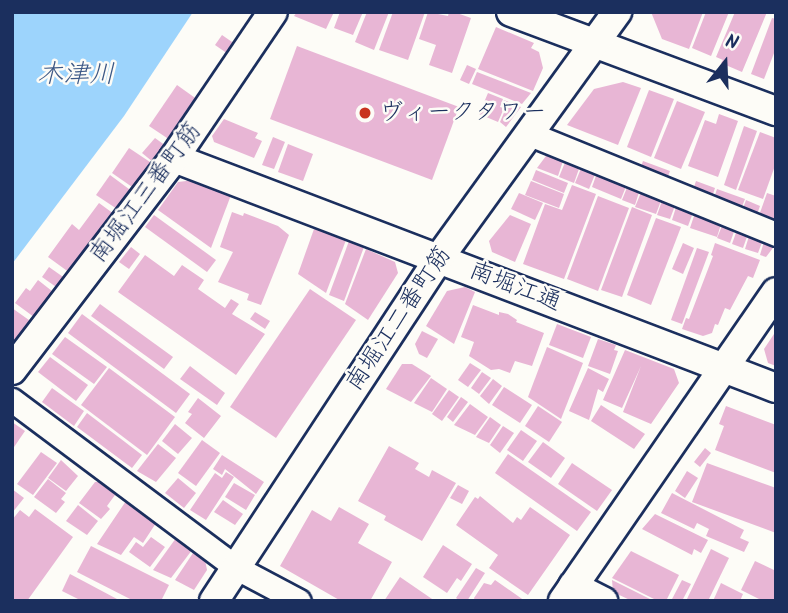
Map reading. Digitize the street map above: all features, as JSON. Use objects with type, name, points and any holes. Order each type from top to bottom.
[{"type":"street","name":"南堀江三番町筋","points":[[12,370],[174,158],[273,12]]},
{"type":"street","points":[[511,12],[776,111]]},
{"type":"street","name":"南堀江二番町筋","points":[[214,601],[439,258],[596,45],[617,12]]},
{"type":"street","points":[[530,134],[776,234]]},
{"type":"street","name":"南堀江通","points":[[174,158],[776,388]]},
{"type":"street","points":[[603,601],[568,594],[721,367],[776,292]]},
{"type":"street","points":[[12,400],[235,567],[299,601]]},
{"type":"water","name":"木津川","points":[[12,12],[193,12],[124,116],[12,264]]},
{"type":"building","points":[[297,12],[334,12],[326,29],[294,16]]},
{"type":"building","points":[[340,12],[363,12],[353,35],[334,28]]},
{"type":"building","points":[[367,12],[389,12],[374,50],[355,42]]},
{"type":"building","points":[[393,12],[425,12],[408,60],[379,50]]},
{"type":"building","points":[[428,12],[448,16],[449,12],[454,12],[471,18],[452,73],[429,65],[436,45],[419,39]]},
{"type":"building","points":[[651,12],[703,12],[689,49],[662,39]]},
{"type":"building","points":[[706,12],[729,12],[711,56],[692,48]]},
{"type":"building","points":[[735,12],[767,12],[742,72],[721,63],[723,60],[716,57]]},
{"type":"building","points":[[772,18],[776,19],[776,48],[764,79],[751,74]]},
{"type":"building","points":[[496,27],[534,43],[531,48],[539,52],[543,68],[533,91],[478,69]]},
{"type":"building","points":[[222,35],[235,44],[228,54],[215,45]]},
{"type":"building","name":"ヴィークタワー","points":[[297,46],[459,107],[432,180],[270,119]]},
{"type":"building","points":[[467,65],[476,69],[469,84],[460,80]]},
{"type":"building","points":[[477,72],[531,93],[522,104],[472,84]]},
{"type":"building","points":[[623,82],[641,88],[618,145],[567,125],[594,89]]},
{"type":"building","points":[[177,85],[198,100],[170,140],[149,126]]},
{"type":"building","points":[[649,90],[674,99],[651,157],[627,147]]},
{"type":"building","points":[[488,93],[503,99],[500,107],[504,108],[498,122],[479,114]]},
{"type":"building","points":[[504,100],[521,107],[506,127],[500,122],[506,108],[502,106]]},
{"type":"building","points":[[677,101],[705,112],[681,169],[654,158]]},
{"type":"building","points":[[719,114],[738,121],[718,177],[688,166],[705,120],[716,124]]},
{"type":"building","points":[[224,119],[258,133],[255,138],[262,141],[254,158],[214,142],[212,136]]},
{"type":"building","points":[[744,126],[757,131],[736,190],[724,185]]},
{"type":"building","points":[[760,132],[776,138],[776,163],[763,199],[738,190]]},
{"type":"building","points":[[273,137],[285,142],[274,169],[262,165]]},
{"type":"building","points":[[155,138],[166,146],[153,162],[142,153]]},
{"type":"building","points":[[288,144],[313,154],[303,181],[278,172]]},
{"type":"building","points":[[129,148],[153,164],[135,189],[112,173]]},
{"type":"building","points":[[549,152],[564,158],[558,176],[537,168]]},
{"type":"building","points":[[566,160],[580,166],[574,183],[559,177]]},
{"type":"building","points":[[643,161],[670,171],[665,184],[638,175]]},
{"type":"building","points":[[582,166],[596,172],[589,189],[575,183]]},
{"type":"building","points":[[536,170],[568,183],[564,193],[532,180]]},
{"type":"building","points":[[597,173],[627,184],[621,199],[592,187]]},
{"type":"building","points":[[110,175],[133,192],[120,211],[96,195]]},
{"type":"building","points":[[194,180],[231,195],[211,248],[158,210],[178,182]]},
{"type":"building","points":[[531,181],[564,194],[559,208],[525,195]]},
{"type":"building","points":[[696,181],[715,188],[710,203],[691,196]]},
{"type":"building","points":[[572,185],[596,194],[564,279],[523,264],[545,204],[562,210]]},
{"type":"building","points":[[628,185],[640,189],[635,205],[622,200]]},
{"type":"building","points":[[717,189],[745,199],[739,214],[712,204]]},
{"type":"building","points":[[642,190],[662,198],[656,214],[635,207]]},
{"type":"building","points":[[519,193],[543,203],[535,220],[511,209]]},
{"type":"building","points":[[767,193],[776,196],[774,227],[757,221]]},
{"type":"building","points":[[598,196],[629,208],[598,291],[567,279]]},
{"type":"building","points":[[663,198],[676,203],[670,219],[657,215]]},
{"type":"building","points":[[746,200],[760,206],[755,220],[741,214]]},
{"type":"building","points":[[99,203],[114,214],[70,273],[48,257],[72,224],[79,230]]},
{"type":"building","points":[[677,204],[694,210],[688,226],[672,220]]},
{"type":"building","points":[[632,207],[652,215],[622,297],[601,290]]},
{"type":"building","points":[[696,210],[722,221],[717,237],[690,228]]},
{"type":"building","points":[[232,212],[243,216],[244,213],[278,226],[289,235],[261,305],[247,300],[249,294],[218,282],[233,252],[220,247]]},
{"type":"building","points":[[154,215],[216,260],[207,272],[145,227]]},
{"type":"building","points":[[510,215],[531,224],[515,262],[492,252],[489,241]]},
{"type":"building","points":[[656,218],[681,227],[651,305],[627,295]]},
{"type":"building","points":[[724,221],[736,226],[730,243],[717,238]]},
{"type":"building","points":[[738,227],[749,231],[743,248],[732,244]]},
{"type":"building","points":[[314,229],[346,240],[326,293],[298,274]]},
{"type":"building","points":[[750,233],[764,237],[758,253],[745,249]]},
{"type":"building","points":[[765,238],[776,244],[766,257],[760,255]]},
{"type":"building","points":[[349,241],[364,247],[344,301],[329,295]]},
{"type":"building","points":[[683,243],[694,248],[683,274],[672,269]]},
{"type":"building","points":[[715,243],[760,260],[753,278],[748,276],[730,310],[725,308],[712,333],[703,336],[682,329],[686,318],[689,319],[713,256],[711,255]]},
{"type":"building","points":[[131,247],[140,254],[129,269],[119,262]]},
{"type":"building","points":[[697,248],[709,252],[682,324],[671,320]]},
{"type":"building","points":[[366,249],[395,262],[398,273],[368,320],[345,304]]},
{"type":"building","points":[[145,255],[174,276],[182,265],[204,280],[198,289],[225,308],[231,299],[239,304],[232,314],[265,334],[236,375],[118,292]]},
{"type":"building","points":[[49,267],[66,279],[59,289],[42,277]]},
{"type":"building","points":[[38,280],[57,295],[38,320],[15,303],[26,288],[30,291]]},
{"type":"building","points":[[465,287],[475,292],[454,344],[426,326],[447,291]]},
{"type":"building","points":[[310,289],[356,320],[276,438],[230,407]]},
{"type":"building","points":[[100,304],[173,357],[164,369],[91,316]]},
{"type":"building","points":[[473,305],[499,315],[499,312],[508,314],[517,320],[516,322],[544,333],[532,366],[515,361],[510,373],[499,369],[491,370],[469,356],[474,342],[461,337]]},
{"type":"building","points":[[12,308],[36,325],[21,345],[12,339]]},
{"type":"building","points":[[255,312],[270,321],[265,329],[250,319]]},
{"type":"building","points":[[82,314],[190,394],[176,413],[68,333]]},
{"type":"building","points":[[557,324],[591,337],[583,358],[549,345]]},
{"type":"building","points":[[422,331],[438,339],[427,358],[419,354],[415,344]]},
{"type":"building","points":[[776,331],[776,366],[768,363],[764,349]]},
{"type":"building","points":[[65,337],[107,367],[94,384],[52,354]]},
{"type":"building","points":[[598,339],[616,345],[614,350],[618,351],[610,374],[588,366]]},
{"type":"building","points":[[547,347],[583,363],[561,419],[528,397]]},
{"type":"building","points":[[625,350],[674,369],[679,383],[651,424],[623,412],[641,366],[622,408],[603,400]]},
{"type":"building","points":[[50,357],[88,385],[76,401],[38,372]]},
{"type":"building","points":[[470,363],[481,370],[468,387],[458,380]]},
{"type":"building","points":[[402,364],[412,364],[431,376],[411,402],[386,389]]},
{"type":"building","points":[[190,366],[225,393],[217,405],[180,379]]},
{"type":"building","points":[[109,368],[175,417],[147,455],[81,405]]},
{"type":"building","points":[[588,368],[609,379],[603,392],[598,389],[589,420],[569,411]]},
{"type":"building","points":[[482,372],[491,378],[479,394],[471,388]]},
{"type":"building","points":[[431,378],[447,389],[432,412],[414,403]]},
{"type":"building","points":[[493,379],[502,386],[489,404],[480,396]]},
{"type":"building","points":[[504,387],[532,405],[520,423],[492,405]]},
{"type":"building","points":[[52,388],[84,411],[74,426],[42,402]]},
{"type":"building","points":[[449,390],[459,397],[442,421],[432,414]]},
{"type":"building","points":[[461,397],[468,402],[453,422],[447,417]]},
{"type":"building","points":[[198,398],[221,416],[204,438],[185,423],[192,414],[188,412]]},
{"type":"building","points":[[470,404],[488,417],[475,435],[454,425]]},
{"type":"building","points":[[601,405],[645,434],[634,449],[591,421]]},
{"type":"building","points":[[538,406],[562,422],[549,442],[525,426]]},
{"type":"building","points":[[726,406],[776,425],[776,473],[715,450],[724,426],[719,424]]},
{"type":"building","points":[[87,413],[142,455],[132,468],[77,427]]},
{"type":"building","points":[[490,417],[501,425],[489,443],[476,437]]},
{"type":"building","points":[[12,422],[25,431],[12,450]]},
{"type":"building","points":[[175,424],[192,438],[178,454],[162,441]]},
{"type":"building","points":[[503,426],[514,433],[500,453],[490,445]]},
{"type":"building","points":[[521,430],[537,441],[523,461],[507,450]]},
{"type":"building","points":[[202,440],[220,453],[196,486],[178,473]]},
{"type":"building","points":[[543,442],[565,458],[551,478],[528,462]]},
{"type":"building","points":[[158,444],[176,458],[156,482],[137,471]]},
{"type":"building","points":[[389,446],[419,463],[415,469],[429,477],[432,470],[456,483],[422,541],[384,520],[386,516],[358,501]]},
{"type":"building","points":[[705,448],[711,453],[700,467],[694,462]]},
{"type":"building","points":[[41,452],[57,463],[33,495],[17,484]]},
{"type":"building","points":[[508,454],[591,512],[577,531],[495,473]]},
{"type":"building","points":[[222,455],[264,482],[256,494],[225,469],[222,475],[213,469]]},
{"type":"building","points":[[61,460],[78,476],[66,491],[48,478]]},
{"type":"building","points":[[572,463],[612,490],[597,511],[558,484]]},
{"type":"building","points":[[707,463],[776,488],[776,533],[692,502]]},
{"type":"building","points":[[687,471],[698,478],[685,498],[675,491]]},
{"type":"building","points":[[226,472],[234,477],[206,520],[190,510],[215,473],[222,478]]},
{"type":"building","points":[[178,478],[196,493],[184,508],[165,493]]},
{"type":"building","points":[[48,479],[66,493],[61,499],[65,502],[56,513],[34,497]]},
{"type":"building","points":[[95,482],[100,482],[115,495],[107,506],[110,509],[101,519],[79,503]]},
{"type":"building","points":[[234,483],[255,495],[246,510],[225,497]]},
{"type":"building","points":[[458,485],[469,491],[462,504],[450,498]]},
{"type":"building","points":[[12,489],[24,498],[12,513]]},
{"type":"building","points":[[672,493],[744,530],[740,538],[749,542],[744,552],[706,536],[709,529],[697,523],[694,529],[661,513]]},
{"type":"building","points":[[480,496],[513,523],[517,517],[521,520],[530,507],[570,535],[528,595],[489,568],[498,555],[456,525],[475,497],[478,499]]},
{"type":"building","points":[[223,500],[243,514],[235,525],[214,512]]},
{"type":"building","points":[[126,501],[156,523],[143,543],[134,537],[121,555],[97,544]]},
{"type":"building","points":[[78,505],[98,521],[87,535],[66,521]]},
{"type":"building","points":[[339,507],[369,524],[358,543],[392,562],[370,601],[341,601],[280,566],[312,510],[331,521]]},
{"type":"building","points":[[35,509],[73,537],[27,601],[12,601],[12,520],[20,510],[29,517]]},
{"type":"building","points":[[655,514],[708,540],[701,553],[694,549],[692,555],[642,529]]},
{"type":"building","points":[[151,537],[165,547],[150,567],[129,552],[136,542],[143,547]]},
{"type":"building","points":[[176,538],[192,550],[171,578],[153,570]]},
{"type":"building","points":[[443,545],[472,564],[461,581],[457,578],[447,593],[423,577]]},
{"type":"building","points":[[91,546],[169,585],[161,601],[134,601],[77,572]]},
{"type":"building","points":[[711,549],[729,558],[708,601],[686,601]]},
{"type":"building","points":[[631,551],[679,575],[666,601],[658,601],[612,578]]},
{"type":"building","points":[[193,553],[205,560],[207,570],[194,590],[175,580]]},
{"type":"building","points":[[755,561],[776,571],[776,601],[763,601],[741,590]]},
{"type":"building","points":[[476,568],[485,573],[467,601],[460,601],[456,598]]},
{"type":"building","points":[[70,574],[117,599],[116,601],[82,601],[62,591]]},
{"type":"building","points":[[400,577],[435,601],[384,601]]},
{"type":"building","points":[[495,580],[525,601],[475,601],[474,598],[484,583],[491,585]]},
{"type":"building","points":[[612,580],[654,601],[632,601],[613,592]]},
{"type":"building","points":[[682,580],[691,584],[682,601],[671,601]]},
{"type":"building","points":[[721,583],[743,594],[740,601],[713,601]]},
{"type":"place","name":"ヴィークタワー","points":[[365,113]]}]
